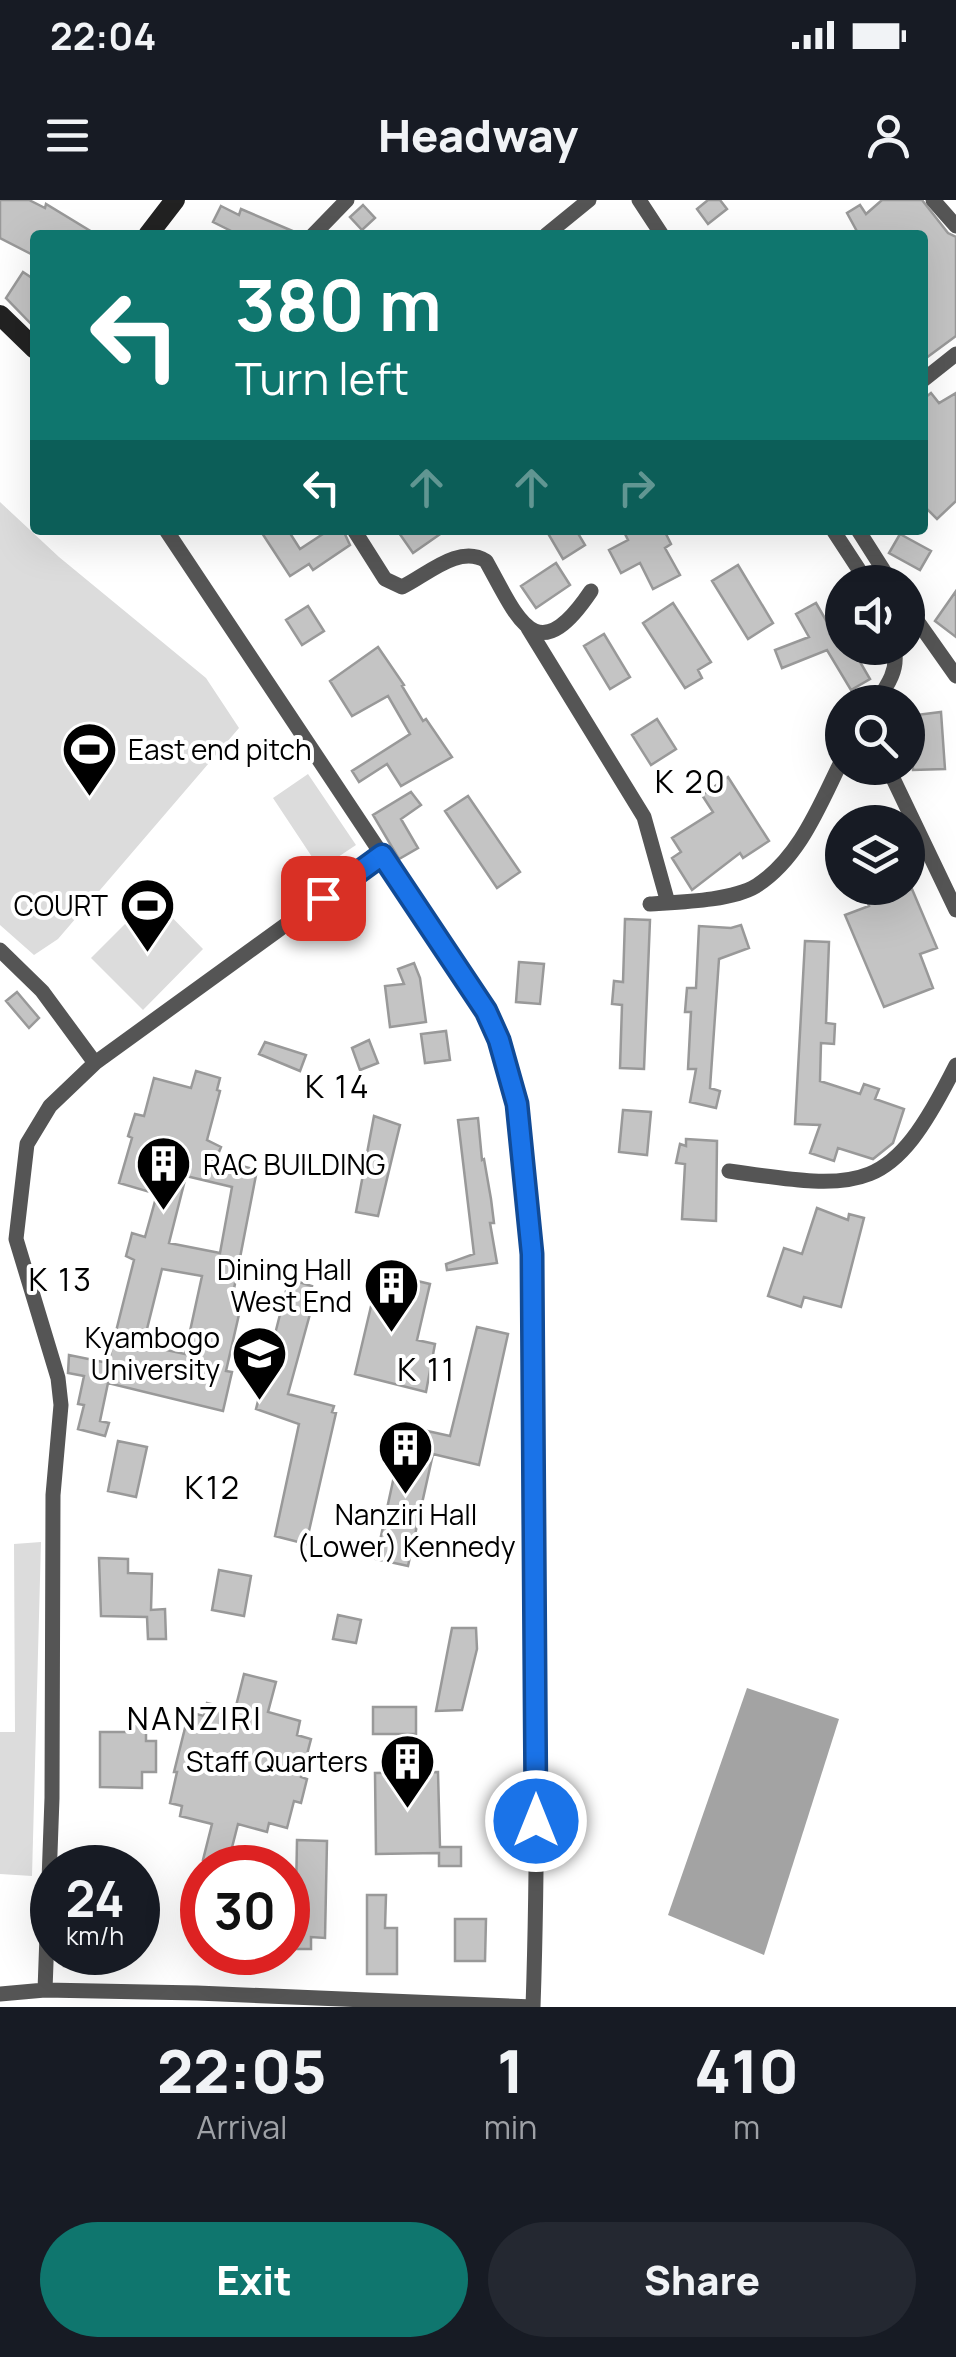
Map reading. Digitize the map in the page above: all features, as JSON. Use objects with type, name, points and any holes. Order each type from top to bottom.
[{"type":"street","points":[[152,230],[174,200]]},
{"type":"street","points":[[317,230],[346,200]]},
{"type":"street","points":[[552,230],[590,200]]},
{"type":"street","points":[[639,200],[659,230]]},
{"type":"street","points":[[933,200],[956,226]]},
{"type":"street","points":[[0,315],[30,344]]},
{"type":"street","points":[[928,376],[956,354]]},
{"type":"street","points":[[0,1994],[45,1990],[309,1996],[533,2007],[536,1886],[532,1286],[517,1104],[499,1040],[486,1011],[169,535]]},
{"type":"street","points":[[357,535],[385,579],[402,587],[459,556],[486,560],[644,817],[668,903]]},
{"type":"street","points":[[837,535],[856,565]]},
{"type":"street","points":[[861,535],[880,565]]},
{"type":"street","points":[[528,628],[544,634],[554,632],[574,616],[592,592]]},
{"type":"street","points":[[925,632],[956,676]]},
{"type":"street","points":[[650,904],[726,896],[754,887],[780,866],[802,837],[829,785]]},
{"type":"street","points":[[896,785],[956,910]]},
{"type":"street","points":[[45,1990],[52,1798],[53,1496],[62,1405],[58,1378],[16,1239],[27,1144],[50,1106],[95,1063],[382,855]]},
{"type":"street","points":[[0,950],[42,991],[95,1063]]},
{"type":"street","points":[[728,1172],[829,1182],[856,1180],[887,1167],[905,1151],[933,1111],[956,1065]]},
{"type":"shaded area","name":"East end pitch","points":[[0,502],[30,530],[30,535],[35,535],[206,678],[239,728],[58,939],[34,955],[0,925]]},
{"type":"shaded area","points":[[308,774],[356,845],[320,869],[273,798]]},
{"type":"shaded area","name":"COURT","points":[[152,897],[203,949],[143,1010],[91,958]]},
{"type":"shaded area","points":[[41,1542],[30,1876],[0,1874],[0,1732],[15,1732],[14,1544]]},
{"type":"shaded area","points":[[747,1688],[839,1719],[764,1955],[668,1915]]},
{"type":"building","points":[[0,200],[29,200],[45,208],[46,204],[89,230],[30,230],[30,253],[0,238]]},
{"type":"building","points":[[708,200],[720,200],[727,209],[708,224],[697,209]]},
{"type":"building","points":[[882,200],[922,200],[948,233],[956,237],[956,336],[928,357],[928,230],[856,230],[847,213],[860,205],[866,214]]},
{"type":"building","points":[[363,205],[375,218],[362,230],[350,217]]},
{"type":"building","points":[[221,206],[239,215],[241,209],[290,230],[229,230],[213,222]]},
{"type":"building","points":[[23,272],[30,277],[30,323],[6,298]]},
{"type":"building","points":[[931,393],[939,403],[956,393],[956,501],[937,519],[928,510]]},
{"type":"building","points":[[263,535],[291,535],[300,549],[321,535],[345,535],[350,545],[313,570],[309,564],[290,576]]},
{"type":"building","points":[[400,535],[439,535],[413,553]]},
{"type":"building","points":[[549,535],[579,535],[585,545],[563,559]]},
{"type":"building","points":[[626,535],[666,535],[671,544],[665,548],[680,575],[653,589],[640,563],[621,573],[609,550],[628,540]]},
{"type":"building","points":[[899,535],[931,551],[923,565],[911,565],[889,553]]},
{"type":"building","points":[[556,563],[570,585],[536,608],[521,586]]},
{"type":"building","points":[[738,565],[773,623],[748,639],[712,581]]},
{"type":"building","points":[[956,591],[956,637],[935,621]]},
{"type":"building","points":[[673,603],[711,662],[698,670],[702,678],[685,688],[643,623]]},
{"type":"building","points":[[816,603],[825,619],[825,651],[782,668],[775,650],[809,637],[796,614]]},
{"type":"building","points":[[308,606],[324,631],[302,645],[286,620]]},
{"type":"building","points":[[604,634],[630,677],[610,689],[584,646]]},
{"type":"building","points":[[378,647],[423,721],[426,719],[452,757],[401,786],[387,764],[359,782],[352,771],[410,734],[388,696],[352,716],[330,681]]},
{"type":"building","points":[[836,665],[862,665],[870,679],[860,685],[848,685]]},
{"type":"building","points":[[941,712],[945,769],[925,770],[925,714]]},
{"type":"building","points":[[657,719],[676,749],[651,765],[632,735]]},
{"type":"building","points":[[728,777],[769,841],[743,858],[740,853],[692,890],[672,858],[681,852],[672,838],[713,812],[702,795]]},
{"type":"building","points":[[411,792],[421,805],[401,819],[418,848],[399,859],[373,815]]},
{"type":"building","points":[[468,796],[520,872],[497,888],[445,811]]},
{"type":"building","points":[[919,905],[937,948],[920,954],[933,988],[884,1007],[845,915],[869,906]]},
{"type":"building","points":[[625,919],[650,920],[644,1069],[620,1068],[622,1005],[612,1004],[614,981],[623,982]]},
{"type":"building","points":[[741,925],[749,948],[719,959],[710,1088],[720,1091],[716,1108],[690,1102],[696,1069],[688,1069],[691,1012],[685,1012],[687,988],[696,988],[699,926]]},
{"type":"building","points":[[805,941],[829,942],[826,1023],[835,1024],[834,1044],[821,1043],[820,1081],[860,1094],[864,1084],[879,1089],[875,1099],[904,1109],[893,1143],[873,1159],[838,1148],[834,1161],[810,1153],[820,1125],[795,1124]]},
{"type":"building","points":[[519,962],[544,964],[540,1004],[516,1002]]},
{"type":"building","points":[[414,963],[426,1022],[390,1027],[385,986],[404,984],[398,969]]},
{"type":"building","points":[[17,992],[39,1018],[29,1028],[6,1001]]},
{"type":"building","points":[[446,1031],[450,1060],[425,1063],[421,1034]]},
{"type":"building","points":[[369,1040],[378,1063],[360,1070],[352,1048]]},
{"type":"building","points":[[265,1042],[306,1055],[300,1071],[259,1054]]},
{"type":"building","points":[[196,1071],[220,1078],[207,1140],[221,1147],[216,1159],[257,1170],[233,1294],[243,1297],[226,1371],[232,1372],[223,1411],[108,1383],[100,1421],[109,1423],[105,1436],[78,1429],[84,1405],[78,1404],[84,1376],[68,1373],[69,1355],[108,1363],[134,1260],[126,1256],[132,1233],[145,1237],[157,1194],[119,1183],[135,1114],[144,1116],[154,1078],[191,1088]],"holes":[[[186,1176],[232,1187],[220,1253],[169,1243]],[[162,1269],[202,1276],[185,1354],[143,1345]]]},
{"type":"building","points":[[623,1110],[651,1112],[647,1155],[619,1152]]},
{"type":"building","points":[[374,1116],[400,1125],[378,1216],[356,1212]]},
{"type":"building","points":[[478,1118],[497,1263],[447,1270],[446,1264],[474,1254],[458,1120]]},
{"type":"building","points":[[686,1139],[717,1141],[716,1221],[682,1219],[685,1164],[676,1163],[680,1144],[686,1146]]},
{"type":"building","points":[[817,1208],[848,1220],[849,1214],[864,1218],[841,1307],[804,1297],[801,1307],[768,1296],[784,1248],[802,1254]]},
{"type":"building","name":"Dining Hall West End","points":[[381,1264],[394,1268],[392,1275],[430,1284],[417,1340],[435,1344],[426,1392],[355,1374]]},
{"type":"building","points":[[289,1279],[312,1286],[305,1313],[310,1314],[288,1394],[334,1406],[332,1412],[336,1413],[306,1544],[275,1536],[299,1424],[256,1409]]},
{"type":"building","points":[[477,1327],[508,1334],[479,1465],[433,1454],[408,1566],[376,1559],[405,1426],[450,1436]]},
{"type":"building","points":[[118,1441],[147,1447],[136,1497],[108,1491]]},
{"type":"building","points":[[99,1558],[128,1559],[128,1573],[152,1574],[151,1610],[165,1609],[166,1639],[148,1639],[147,1617],[101,1616]]},
{"type":"building","points":[[219,1570],[251,1576],[244,1616],[212,1610]]},
{"type":"building","points":[[338,1615],[361,1620],[356,1643],[333,1639]]},
{"type":"building","points":[[452,1628],[476,1628],[477,1649],[462,1710],[436,1711]]},
{"type":"building","points":[[244,1674],[276,1682],[268,1712],[300,1721],[297,1735],[311,1739],[301,1777],[307,1779],[301,1803],[294,1801],[287,1828],[269,1823],[267,1832],[238,1824],[233,1845],[207,1845],[212,1824],[180,1816],[182,1806],[170,1803],[174,1772],[189,1712],[204,1716],[207,1703],[235,1710]]},
{"type":"building","name":"Staff Quarters","points":[[373,1707],[416,1707],[416,1734],[373,1734]]},
{"type":"building","points":[[128,1717],[146,1717],[146,1741],[156,1741],[156,1772],[142,1772],[142,1788],[100,1787],[100,1732],[128,1732]]},
{"type":"building","name":"Staff Quarters","points":[[438,1772],[440,1847],[461,1847],[461,1866],[439,1866],[439,1853],[376,1854],[375,1773]]},
{"type":"building","points":[[297,1840],[327,1841],[325,1938],[311,1937],[311,1949],[310,1845],[297,1845]]},
{"type":"building","points":[[367,1895],[386,1895],[385,1928],[397,1928],[397,1974],[367,1974]]},
{"type":"building","points":[[455,1919],[486,1919],[485,1961],[455,1961]]},
{"type":"place","name":"East end pitch","points":[[89,798]]},
{"type":"place","name":"COURT","points":[[147,954]]},
{"type":"place","name":"RAC BUILDING","points":[[164,1213]]},
{"type":"place","name":"Dining Hall West End","points":[[391,1334]]},
{"type":"place","name":"Kyambogo University","points":[[259,1402]]},
{"type":"place","name":"Nanziri Hall (Lower) Kennedy","points":[[406,1497]]},
{"type":"place","name":"Staff Quarters","points":[[407,1810]]},
{"type":"district","name":"K 20","points":[[691,781]]},
{"type":"district","name":"K 14","points":[[338,1086]]},
{"type":"district","name":"K 13","points":[[61,1279]]},
{"type":"district","name":"K 11","points":[[427,1369]]},
{"type":"district","name":"K12","points":[[213,1487]]},
{"type":"district","name":"NANZIRI","points":[[195,1718]]},
{"type":"route","points":[[323,898],[382,855],[486,1011],[499,1040],[517,1104],[532,1254],[536,1821]]}]
